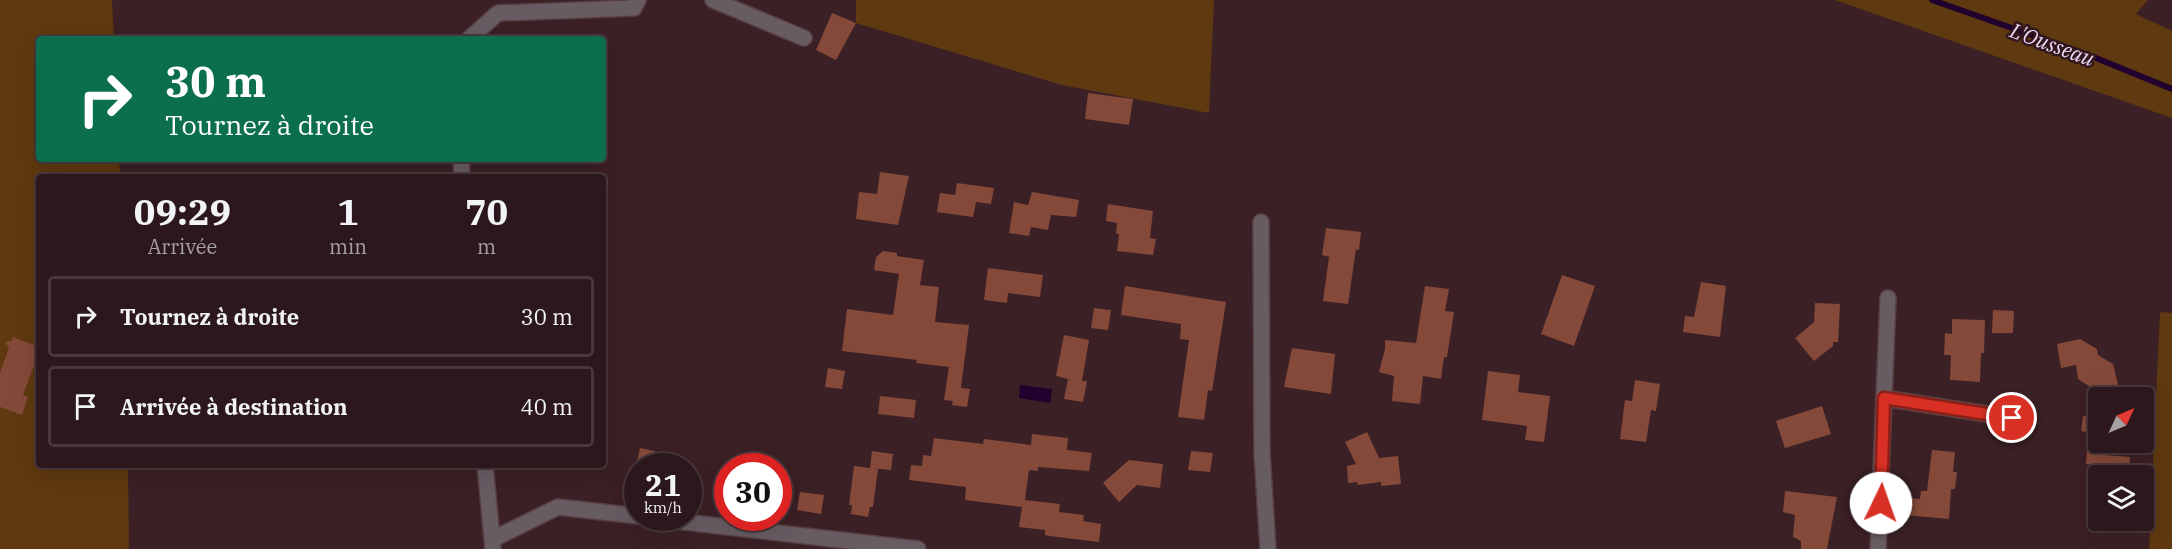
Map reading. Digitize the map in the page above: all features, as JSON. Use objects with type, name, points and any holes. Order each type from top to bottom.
[{"type":"street","points":[[472,36],[498,13],[634,8],[638,0]]},
{"type":"street","points":[[713,0],[804,38]]},
{"type":"street","points":[[1261,222],[1262,453],[1268,549]]},
{"type":"street","points":[[1878,549],[1888,298]]},
{"type":"street","points":[[1884,398],[2012,418]]},
{"type":"street","points":[[485,468],[493,544],[558,507],[624,514]]},
{"type":"street","points":[[702,524],[918,549]]},
{"type":"shaded area","points":[[0,0],[112,0],[114,36],[36,36],[36,162],[119,162],[120,174],[36,174],[36,468],[128,468],[129,549],[0,549]]},
{"type":"shaded area","points":[[856,0],[1214,0],[1209,113],[1062,85],[856,23]]},
{"type":"shaded area","points":[[1835,0],[2148,0],[2136,14],[2172,31],[2172,118]]},
{"type":"shaded area","points":[[2160,312],[2172,313],[2172,549],[2149,549],[2150,531],[2154,531],[2154,441]]},
{"type":"shaded area","points":[[1020,385],[1052,389],[1050,403],[1019,398]]},
{"type":"building","points":[[832,13],[856,23],[836,60],[816,50]]},
{"type":"building","points":[[1088,93],[1133,99],[1129,125],[1085,119]]},
{"type":"building","points":[[880,172],[909,176],[898,225],[856,219],[859,192],[877,194]]},
{"type":"building","points":[[957,183],[994,188],[991,204],[976,202],[973,217],[937,212],[940,193],[955,195]]},
{"type":"building","points":[[1032,192],[1079,200],[1076,217],[1051,215],[1048,230],[1031,227],[1029,236],[1009,233],[1014,202],[1028,205]]},
{"type":"building","points":[[1108,204],[1153,211],[1150,238],[1156,239],[1153,255],[1117,251],[1119,234],[1116,234],[1117,223],[1106,221]]},
{"type":"building","points":[[1326,228],[1361,232],[1359,250],[1356,249],[1348,304],[1323,301],[1329,257],[1322,255]]},
{"type":"building","points":[[883,251],[897,253],[897,256],[924,260],[920,285],[939,287],[935,322],[969,325],[961,388],[970,389],[967,407],[952,405],[953,401],[944,400],[949,367],[916,363],[917,360],[842,351],[847,309],[893,315],[899,274],[874,270],[876,257]]},
{"type":"building","points":[[988,268],[1043,275],[1040,297],[1008,293],[1007,303],[984,300]]},
{"type":"building","points":[[1562,275],[1595,286],[1574,346],[1541,334]]},
{"type":"building","points":[[1701,282],[1726,286],[1720,337],[1683,332],[1685,316],[1694,317]]},
{"type":"building","points":[[1125,286],[1226,302],[1212,391],[1208,390],[1204,420],[1178,417],[1189,340],[1180,339],[1181,324],[1121,315]]},
{"type":"building","points":[[1425,286],[1449,289],[1445,311],[1454,312],[1441,379],[1423,376],[1420,404],[1392,401],[1394,376],[1379,372],[1385,340],[1416,343]]},
{"type":"building","points":[[1815,303],[1840,304],[1838,342],[1833,342],[1833,346],[1814,361],[1795,338],[1814,322]]},
{"type":"building","points":[[1094,308],[1111,310],[1108,330],[1091,328]]},
{"type":"building","points":[[1993,310],[2014,311],[2013,333],[1992,333]]},
{"type":"building","points":[[1952,319],[1985,320],[1980,382],[1950,380],[1951,355],[1944,355],[1945,333],[1952,334]]},
{"type":"building","points":[[1064,335],[1089,340],[1082,381],[1087,381],[1083,402],[1064,399],[1068,379],[1056,376]]},
{"type":"building","points":[[13,337],[36,346],[36,360],[23,395],[28,397],[22,415],[0,407],[0,373],[9,348],[5,342],[12,341]]},
{"type":"building","points":[[2080,339],[2097,349],[2098,355],[2113,364],[2119,387],[2090,387],[2078,379],[2076,365],[2061,368],[2057,344]]},
{"type":"building","points":[[1292,348],[1335,354],[1331,394],[1284,387]]},
{"type":"building","points":[[828,368],[845,371],[842,389],[825,387]]},
{"type":"building","points":[[1488,371],[1520,375],[1518,392],[1550,396],[1544,442],[1525,440],[1527,426],[1482,420]]},
{"type":"building","points":[[1635,380],[1660,384],[1656,411],[1651,410],[1646,442],[1620,439],[1625,400],[1632,401]]},
{"type":"building","points":[[880,396],[916,400],[914,418],[878,414]]},
{"type":"building","points":[[1822,406],[1831,434],[1785,448],[1776,421]]},
{"type":"building","points":[[2083,416],[2088,417],[2088,432],[2081,431]]},
{"type":"building","points":[[1367,432],[1379,458],[1398,456],[1401,484],[1381,486],[1381,482],[1358,485],[1357,482],[1348,483],[1347,466],[1356,464],[1345,442]]},
{"type":"building","points":[[1032,434],[1068,438],[1067,450],[1092,453],[1089,471],[1038,467],[1038,471],[1029,470],[1025,500],[1060,504],[1059,512],[1084,515],[1083,521],[1101,524],[1099,542],[1049,536],[1045,535],[1045,530],[1019,527],[1022,507],[965,500],[966,487],[909,480],[911,465],[922,466],[923,455],[931,456],[934,438],[983,444],[984,439],[1031,445]]},
{"type":"building","points":[[640,448],[655,451],[655,453],[639,453]]},
{"type":"building","points":[[2087,449],[2088,453],[2130,457],[2130,465],[2086,464]]},
{"type":"building","points":[[1932,450],[1955,452],[1953,472],[1957,472],[1955,489],[1951,489],[1949,519],[1904,515],[1904,526],[1889,526],[1890,497],[1920,499],[1921,491],[1927,491]]},
{"type":"building","points":[[872,451],[893,454],[891,470],[870,468]]},
{"type":"building","points":[[1191,451],[1213,453],[1210,472],[1188,470]]},
{"type":"building","points":[[1129,460],[1163,464],[1160,488],[1137,485],[1119,502],[1103,483]]},
{"type":"building","points":[[854,466],[878,469],[873,507],[870,507],[868,517],[851,514],[852,505],[849,505]]},
{"type":"building","points":[[1785,491],[1837,497],[1827,549],[1801,549],[1801,541],[1793,537],[1795,515],[1783,512]]},
{"type":"building","points":[[800,492],[824,495],[821,514],[797,510]]},
{"type":"waterway","name":"L'Ousseau","points":[[1932,0],[2091,56],[2172,89]]},
{"type":"route","points":[[1881,503],[1884,398],[2012,418]]}]
